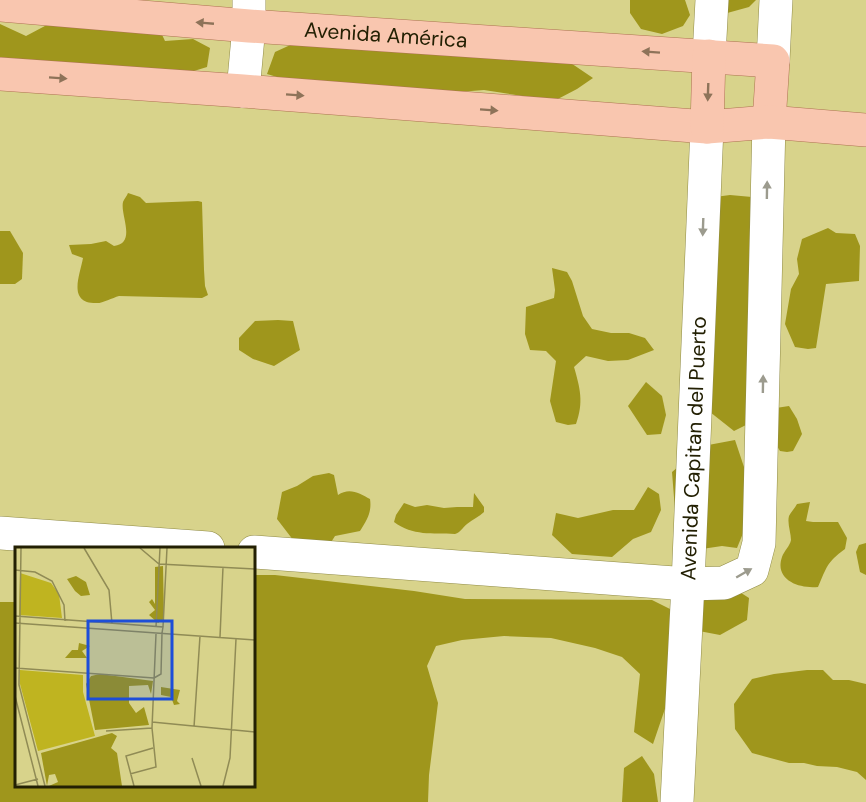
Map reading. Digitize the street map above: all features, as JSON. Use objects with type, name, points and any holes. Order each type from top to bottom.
[{"type":"main road","name":"Avenida América","points":[[0,5],[249,13],[773,61]]},
{"type":"main road","name":"Avenida Capitan del Puerto","points":[[707,127],[709,56]]},
{"type":"main road","name":"Avenida Capitan del Puerto","points":[[769,122],[773,61]]},
{"type":"main road","points":[[0,74],[707,127],[769,122],[866,130]]},
{"type":"street","name":"Avenida Capitan del Puerto","points":[[709,56],[711,0]]},
{"type":"street","name":"Avenida Capitan del Puerto","points":[[773,61],[776,0]]},
{"type":"street","points":[[243,91],[249,13]]},
{"type":"street","name":"Avenida Capitan del Puerto","points":[[707,127],[688,584],[724,584],[752,570],[759,543],[769,122]]},
{"type":"street","points":[[0,533],[182,547]]},
{"type":"street","points":[[255,552],[688,584],[677,802]]},
{"type":"shaded area","points":[[630,0],[685,0],[690,15],[683,26],[662,34],[641,29],[630,13]]},
{"type":"shaded area","points":[[699,0],[756,0],[749,7],[720,15]]},
{"type":"shaded area","points":[[60,18],[154,18],[165,41],[193,39],[210,48],[207,67],[184,74],[0,58],[0,24],[26,36]]},
{"type":"shaded area","points":[[310,36],[556,53],[593,78],[554,101],[484,90],[407,96],[297,83],[267,74],[275,52]]},
{"type":"shaded area","points":[[128,193],[140,197],[146,203],[202,202],[205,286],[208,295],[202,298],[119,296],[98,303],[87,302],[81,298],[78,293],[78,280],[83,258],[72,254],[69,245],[106,241],[114,246],[121,244],[126,234],[123,202]]},
{"type":"shaded area","points":[[730,195],[752,197],[746,425],[734,431],[710,412],[715,197]]},
{"type":"shaded area","points":[[828,228],[836,233],[855,234],[860,246],[859,281],[826,284],[816,348],[795,347],[785,324],[791,289],[799,274],[797,259],[802,239]]},
{"type":"shaded area","points":[[0,231],[10,231],[23,253],[22,279],[15,284],[0,284]]},
{"type":"shaded area","points":[[552,268],[567,272],[583,316],[592,329],[611,333],[629,333],[645,338],[654,350],[628,360],[608,361],[586,356],[574,367],[580,395],[580,409],[576,424],[556,422],[550,401],[556,361],[546,351],[530,350],[525,334],[526,307],[554,298]]},
{"type":"shaded area","points":[[255,321],[293,321],[300,350],[274,366],[253,359],[239,350],[239,338]]},
{"type":"shaded area","points":[[646,382],[662,396],[666,415],[661,434],[647,435],[628,406]]},
{"type":"shaded area","points":[[789,406],[802,434],[793,451],[787,452],[780,451],[777,446],[776,408]]},
{"type":"shaded area","points":[[735,440],[745,470],[750,516],[737,548],[722,546],[695,550],[675,510],[672,472],[703,446]]},
{"type":"shaded area","points":[[329,473],[334,475],[338,495],[350,491],[370,499],[370,512],[367,519],[360,531],[335,536],[328,547],[297,545],[277,519],[282,492],[313,476]]},
{"type":"shaded area","points":[[648,487],[659,494],[661,510],[651,532],[633,539],[612,557],[572,554],[552,535],[556,513],[578,518],[613,510],[634,510]]},
{"type":"shaded area","points":[[474,493],[484,507],[484,512],[455,534],[416,532],[394,522],[404,503],[415,507],[427,505],[444,508],[473,507]]},
{"type":"shaded area","points":[[810,502],[806,521],[838,522],[847,538],[845,549],[830,562],[818,587],[803,586],[790,581],[785,577],[780,565],[791,540],[789,516],[797,504]]},
{"type":"shaded area","points":[[866,543],[866,575],[860,572],[856,552],[859,545]]},
{"type":"shaded area","points":[[255,575],[275,575],[465,599],[652,600],[674,611],[670,694],[653,744],[634,732],[640,674],[622,657],[551,638],[504,636],[462,640],[436,646],[427,666],[438,703],[428,802],[0,802],[0,602],[15,602],[15,787],[255,787]]},
{"type":"shaded area","points":[[735,589],[749,598],[747,620],[720,635],[699,631],[702,599]]},
{"type":"shaded area","points":[[807,670],[823,670],[833,680],[849,680],[866,684],[866,780],[857,772],[837,767],[789,763],[752,753],[735,729],[734,704],[752,679]]},
{"type":"shaded area","points":[[642,756],[654,774],[658,802],[622,802],[624,768]]}]
